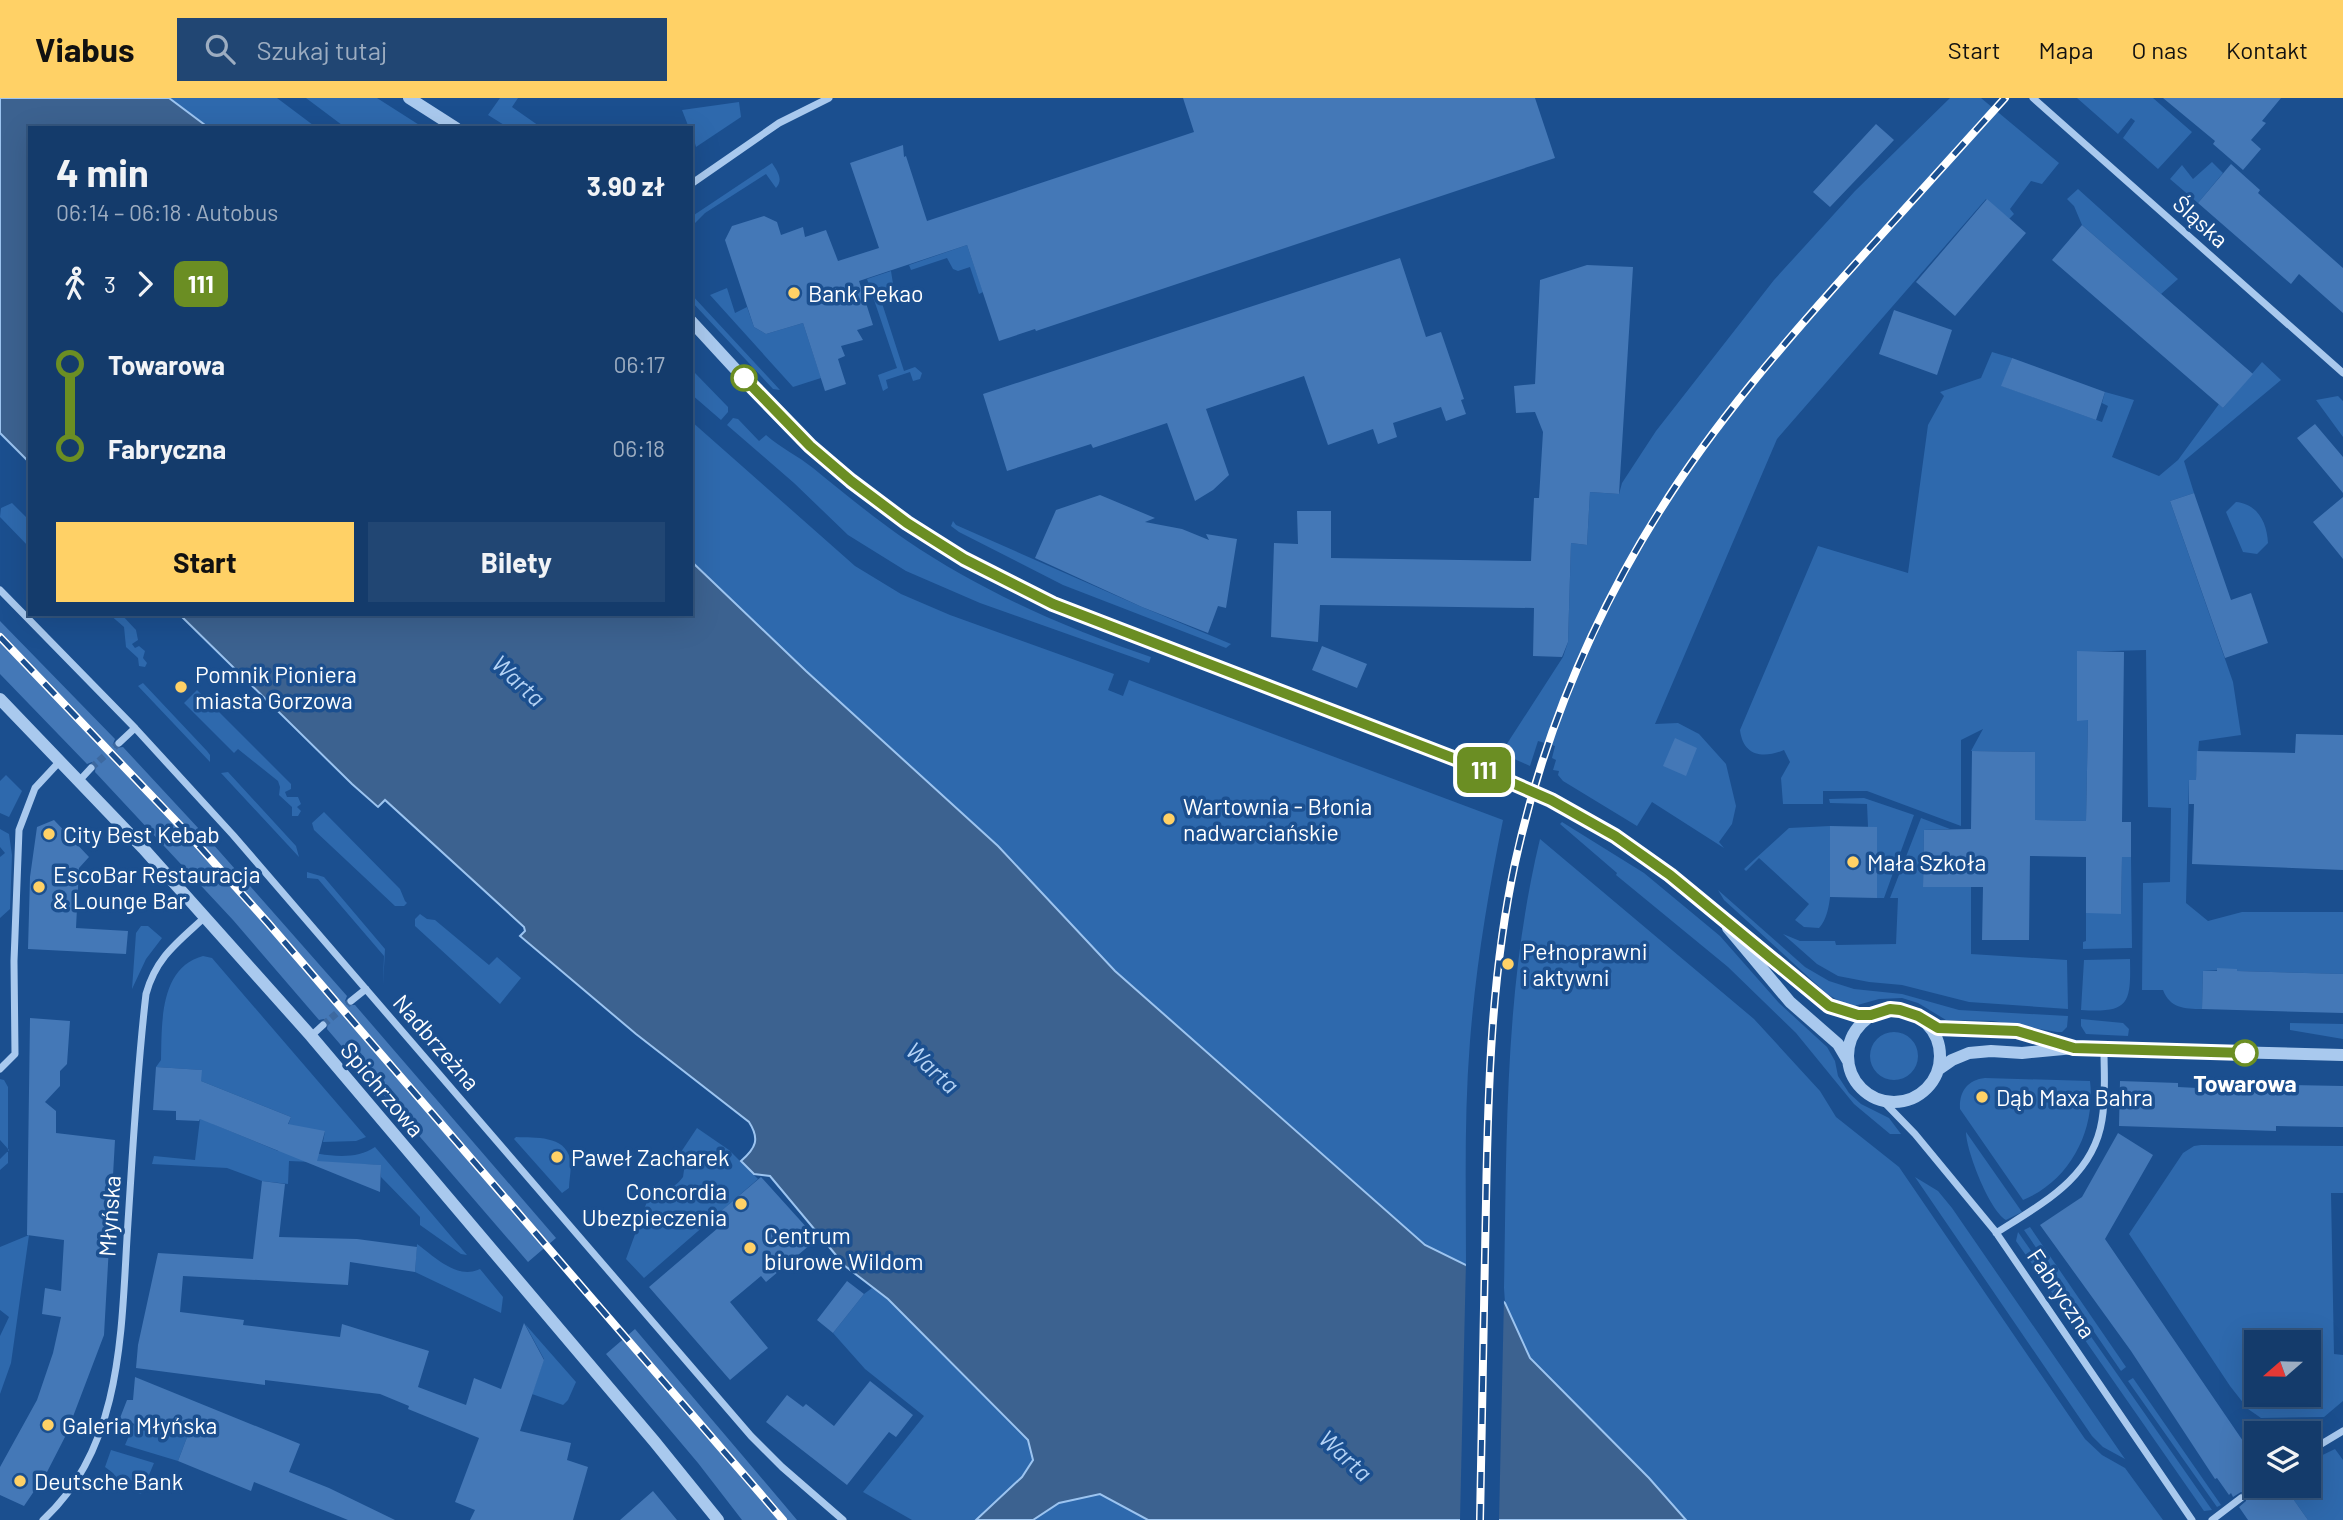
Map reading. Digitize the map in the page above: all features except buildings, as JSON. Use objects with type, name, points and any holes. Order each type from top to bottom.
[{"type":"street","points":[[409,98],[453,126]]},
{"type":"street","points":[[693,183],[779,122],[829,98]]},
{"type":"street","name":"Śląska","points":[[2033,98],[2343,373]]},
{"type":"street","points":[[693,323],[797,433],[833,466],[907,523],[993,575],[1023,591],[1088,618],[1524,787]]},
{"type":"street","name":"Nadbrzeżna","points":[[0,590],[135,728],[233,835],[751,1436],[782,1468],[843,1520]]},
{"type":"street","name":"Spichrzowa","points":[[0,699],[206,917],[311,1036],[718,1520]]},
{"type":"street","points":[[119,743],[135,728]]},
{"type":"street","points":[[0,1069],[15,1054],[14,961],[19,830],[35,788],[60,761]]},
{"type":"street","points":[[79,781],[91,768]]},
{"type":"street","points":[[1551,800],[1600,826],[1645,856],[1829,1006],[1844,1012],[1871,1015]]},
{"type":"street","name":"Młyńska","points":[[43,1520],[61,1504],[82,1472],[109,1404],[120,1340],[146,994],[151,975],[163,956],[206,917]]},
{"type":"street","points":[[1722,919],[1744,950],[1790,1002],[1832,1038],[1848,1061]]},
{"type":"street","points":[[351,1001],[366,989]]},
{"type":"street","points":[[1926,1022],[1939,1044],[1938,1069],[1932,1083],[1915,1097],[1905,1101],[1883,1101],[1860,1088],[1851,1074],[1848,1061],[1853,1032],[1871,1015],[1890,1009],[1918,1016],[1938,1028],[2017,1031],[2074,1048],[2343,1055]]},
{"type":"street","points":[[311,1036],[323,1025]]},
{"type":"street","points":[[1938,1069],[1969,1053],[2049,1052],[2074,1048]]},
{"type":"street","points":[[1996,1233],[2061,1189],[2089,1158],[2102,1119],[2104,1050]]},
{"type":"street","name":"Fabryczna","points":[[1883,1101],[1915,1134],[1996,1233],[2192,1520]]},
{"type":"street","points":[[2321,1444],[2343,1431]]},
{"type":"street","points":[[2212,1520],[2241,1498]]},
{"type":"shaded area","points":[[169,98],[277,98],[314,126],[206,126]]},
{"type":"shaded area","points":[[306,98],[377,98],[421,126],[343,126]]},
{"type":"shaded area","points":[[500,98],[518,98],[512,107],[539,126],[506,126],[488,115]]},
{"type":"shaded area","points":[[1950,98],[1981,98],[2059,163],[2042,184],[2031,181],[2010,209],[2014,214],[2009,219],[1986,199],[1777,439],[1655,724],[1678,723],[1699,734],[1726,764],[1736,806],[1732,824],[1719,842],[1724,848],[1652,802],[1637,826],[1563,781],[1558,775],[1559,771],[1553,770],[1556,760],[1552,758],[1555,746],[1538,741],[1530,766],[1501,753],[1563,657],[1568,642],[1571,543],[1587,545],[1590,492],[1619,494],[1622,483],[1656,431],[1774,280],[1855,191]]},
{"type":"shaded area","points":[[2077,98],[2153,98],[2192,132],[2158,169],[2123,138],[2135,121],[2131,118],[2118,134]]},
{"type":"shaded area","points":[[739,102],[741,117],[696,147],[693,126],[688,126],[682,110]]},
{"type":"shaded area","points":[[2212,162],[2223,173],[2198,203],[2170,179],[2182,165],[2193,179]]},
{"type":"shaded area","points":[[772,163],[778,172],[780,178],[776,188],[766,174],[705,213],[693,225],[694,215]]},
{"type":"shaded area","points":[[2078,189],[2178,279],[2161,294],[2082,225],[2074,206],[2067,199]]},
{"type":"shaded area","points":[[967,245],[983,292],[979,294],[970,267],[958,271],[953,269],[947,258],[911,270],[909,265]]},
{"type":"shaded area","points":[[891,271],[894,290],[880,297],[904,371],[915,367],[922,373],[920,379],[913,381],[910,372],[886,380],[888,388],[883,391],[878,375],[897,368],[867,279]]},
{"type":"shaded area","points":[[727,288],[735,313],[747,307],[754,327],[766,334],[803,323],[821,378],[793,387],[710,295]]},
{"type":"shaded area","points":[[693,296],[780,390],[773,389],[693,303]]},
{"type":"shaded area","points":[[1992,352],[2012,358],[2002,386],[2102,422],[2108,406],[2102,403],[2105,392],[2134,400],[2112,457],[2159,476],[2178,460],[2219,404],[2223,408],[2262,362],[2281,380],[2184,461],[2194,493],[2170,501],[2233,682],[2241,735],[2199,741],[2196,777],[2201,780],[2189,780],[2186,903],[2208,921],[2242,912],[2343,912],[2343,974],[2237,969],[2203,971],[2202,1009],[2178,1006],[2170,1001],[2163,990],[2142,990],[2143,883],[2170,882],[2171,808],[2148,807],[2146,650],[2077,652],[2077,720],[2088,720],[2086,821],[2035,820],[2035,752],[1971,751],[1983,729],[1961,740],[1961,826],[1867,791],[1823,791],[1823,804],[1783,804],[1781,778],[1790,762],[1784,750],[1762,754],[1755,753],[1745,745],[1740,730],[1818,546],[1908,573],[1928,425],[1944,396],[1940,392],[1981,378]]},
{"type":"shaded area","points":[[695,373],[728,407],[728,412],[721,420],[693,396]]},
{"type":"shaded area","points":[[2338,396],[2343,401],[2343,437],[2316,400]]},
{"type":"shaded area","points":[[733,418],[738,419],[759,441],[766,435],[882,523],[964,576],[1055,621],[1151,657],[1149,663],[980,603],[906,571],[848,535],[794,483],[727,425]]},
{"type":"shaded area","points":[[693,423],[855,566],[901,594],[950,615],[1114,674],[1108,690],[1123,696],[1129,680],[1503,820],[1483,930],[1470,1041],[1466,1125],[1466,1265],[1425,1245],[1115,971],[998,846],[806,671],[693,563]]},
{"type":"shaded area","points":[[2236,502],[2256,511],[2266,528],[2268,543],[2257,554],[2243,552],[2226,512]]},
{"type":"shaded area","points":[[12,503],[28,519],[28,546],[0,517],[1,508]]},
{"type":"shaded area","points":[[953,521],[956,525],[1231,644],[1226,648],[1063,585],[959,532],[951,526]]},
{"type":"shaded area","points":[[111,616],[123,616],[136,630],[138,640],[132,644],[145,651],[145,667],[139,666],[138,658],[126,647],[124,627]]},
{"type":"shaded area","points":[[143,683],[207,751],[210,762],[138,686]]},
{"type":"shaded area","points":[[197,690],[291,784],[291,789],[285,792],[287,797],[298,797],[301,804],[297,807],[301,811],[298,816],[292,816],[292,807],[279,795],[278,781],[238,749],[234,753],[184,703]]},
{"type":"shaded area","points":[[228,772],[296,846],[299,857],[221,773]]},
{"type":"shaded area","points":[[6,775],[22,791],[9,817],[0,813],[0,781]]},
{"type":"shaded area","points":[[1864,798],[1914,815],[1884,898],[1877,898],[1877,828],[1868,827],[1867,804],[1830,803],[1829,799]]},
{"type":"shaded area","points":[[324,812],[400,889],[407,903],[404,906],[395,906],[314,830],[312,823]]},
{"type":"shaded area","points":[[1921,818],[1950,829],[1924,830],[1923,887],[1952,887],[1952,855],[1971,855],[1971,954],[2067,960],[2068,1009],[1969,1002],[1902,985],[1838,976],[1817,964],[1783,934],[1800,941],[1835,941],[1836,945],[1896,944],[1898,898],[1890,898]]},
{"type":"shaded area","points":[[1562,822],[1644,873],[1720,936],[1779,1003],[1827,1047],[1835,1061],[1838,1076],[1849,1093],[1861,1104],[1889,1118],[1901,1134],[1890,1134],[1854,1104],[1796,1033],[1728,967],[1616,875],[1617,873],[1560,824]]},
{"type":"shaded area","points":[[1830,826],[1831,880],[1828,908],[1819,928],[1804,927],[1795,920],[1809,904],[1759,858],[1746,871],[1744,869],[1789,828]]},
{"type":"shaded area","points":[[0,829],[9,834],[12,855],[10,909],[0,918],[0,857],[5,853],[0,847]]},
{"type":"shaded area","points":[[1540,839],[1754,1019],[1820,1091],[1836,1117],[1899,1167],[2085,1439],[2102,1455],[2125,1468],[2163,1520],[1686,1520],[1649,1478],[1530,1358],[1505,1303],[1506,1174],[1514,1007],[1528,895]]},
{"type":"shaded area","points":[[2122,857],[2131,857],[2132,948],[2083,949],[2083,942],[2086,941],[2086,913],[2121,913]]},
{"type":"shaded area","points":[[307,872],[324,877],[385,949],[383,986],[384,956],[318,879],[307,878]]},
{"type":"shaded area","points":[[1718,890],[1805,967],[1829,981],[1854,989],[1902,994],[1959,1010],[2068,1016],[2067,1027],[2062,1032],[2057,1032],[1993,1021],[1946,1020],[1918,1003],[1902,998],[1879,999],[1854,1006],[1841,1002],[1827,994],[1724,900]]},
{"type":"shaded area","points":[[420,914],[435,920],[489,965],[497,957],[521,978],[500,1004],[415,926],[415,919]]},
{"type":"shaded area","points":[[141,926],[148,926],[162,938],[146,959],[132,989],[136,933]]},
{"type":"shaded area","points":[[203,956],[212,958],[366,1137],[356,1141],[323,1142],[325,1131],[297,1149],[347,1156],[375,1147],[467,1255],[461,1254],[420,1225],[420,1217],[381,1177],[380,1165],[289,1161],[288,1184],[262,1181],[227,1168],[152,1164],[154,1156],[195,1160],[200,1119],[211,1119],[213,1124],[278,1151],[291,1117],[201,1081],[201,1070],[156,1067],[161,1060],[163,1014],[171,985],[178,972],[189,962]]},
{"type":"shaded area","points":[[2130,959],[2130,986],[2124,1002],[2109,1010],[2081,1010],[2084,960]]},
{"type":"shaded area","points":[[2081,1019],[2123,1023],[2129,1029],[2128,1036],[2086,1034],[2081,1026]]},
{"type":"shaded area","points":[[2290,1023],[2343,1024],[2343,1039],[2290,1030]]},
{"type":"shaded area","points":[[1894,1032],[1911,1039],[1918,1056],[1911,1073],[1894,1080],[1877,1073],[1870,1056],[1877,1039]]},
{"type":"shaded area","points":[[1985,1078],[2090,1081],[2089,1118],[2076,1152],[2054,1180],[2023,1200],[1960,1109],[1965,1088],[1973,1081]]},
{"type":"shaded area","points":[[0,1079],[4,1080],[8,1087],[8,1149],[0,1140]]},
{"type":"shaded area","points":[[697,1128],[729,1150],[758,1179],[644,1278],[626,1259],[653,1185],[661,1189],[669,1188],[683,1177],[685,1163],[681,1152]]},
{"type":"shaded area","points":[[1966,1132],[2022,1212],[2006,1220],[1999,1214],[1974,1165]]},
{"type":"shaded area","points":[[514,1139],[548,1139],[562,1146],[570,1159],[569,1188],[562,1193]]},
{"type":"shaded area","points":[[2201,1145],[2343,1146],[2343,1193],[2331,1193],[2334,1354],[2343,1355],[2343,1401],[2324,1417],[2261,1418],[2246,1407],[2321,1407],[2321,1330],[2244,1330],[2244,1404],[2129,1234],[2183,1153]]},
{"type":"shaded area","points":[[8,1151],[8,1163],[0,1170],[0,1159]]},
{"type":"shaded area","points":[[1915,1177],[1938,1191],[1952,1208],[2125,1459],[2103,1447],[2092,1436]]},
{"type":"shaded area","points":[[2030,1227],[2126,1367],[2121,1371],[2024,1230]]},
{"type":"shaded area","points":[[2018,1232],[2212,1510],[2204,1511],[2016,1241]]},
{"type":"shaded area","points":[[29,1235],[11,1363],[0,1394],[0,1336],[9,1317],[0,1310],[0,1247]]},
{"type":"shaded area","points":[[417,1244],[447,1266],[463,1272],[480,1269],[503,1297],[501,1313],[415,1272]]},
{"type":"shaded area","points":[[872,1288],[888,1299],[1028,1440],[1033,1460],[1022,1476],[976,1520],[912,1520],[863,1492],[924,1416],[865,1369],[833,1333],[864,1294]]},
{"type":"shaded area","points":[[525,1324],[576,1382],[563,1405],[532,1394],[544,1359]]},
{"type":"shaded area","points":[[2133,1378],[2221,1505],[2217,1507],[2128,1381]]},
{"type":"shaded area","points":[[154,1417],[189,1432],[178,1461],[125,1445],[134,1424]]},
{"type":"shaded area","points":[[2335,1449],[2343,1460],[2343,1520],[2308,1520],[2292,1498],[2321,1498],[2321,1456]]},
{"type":"shaded area","points":[[111,1450],[154,1463],[141,1494],[135,1492],[138,1483],[128,1479],[124,1488],[105,1467]]},
{"type":"shaded area","points":[[1100,1494],[1148,1520],[1033,1520],[1059,1503]]},
{"type":"water","points":[[0,98],[169,98],[206,126],[28,126],[28,461],[0,433]]},
{"type":"water","name":"Warta","points":[[693,563],[806,671],[998,846],[1115,971],[1425,1245],[1466,1265],[1505,1303],[1530,1358],[1649,1478],[1686,1520],[1148,1520],[1100,1494],[1059,1503],[1033,1520],[976,1520],[1022,1477],[1033,1460],[1028,1440],[888,1299],[845,1266],[770,1176],[754,1174],[741,1161],[755,1143],[749,1122],[636,1034],[520,936],[525,931],[524,927],[385,800],[378,807],[181,616],[693,616]]},
{"type":"pier","points":[[1466,1261],[1504,1298],[1499,1520],[1460,1520]]},
{"type":"tunnel","points":[[91,768],[119,743]]},
{"type":"tunnel","points":[[1524,787],[1551,800]]},
{"type":"tunnel","points":[[323,1025],[351,1001]]},
{"type":"railway","points":[[1480,1520],[1488,1117],[1496,989],[1515,863],[1539,771],[1555,726],[1591,637],[1612,595],[1659,512],[1703,446],[1803,323],[2005,98]]},
{"type":"railway","points":[[0,637],[191,837],[268,923],[783,1520]]},
{"type":"bus line","name":"111","points":[[744,378],[810,446],[851,481],[878,503],[964,559],[1053,604],[1498,775],[1584,817],[1670,875],[1829,1006],[1858,1015],[1871,1015],[1890,1009],[1900,1010],[1918,1016],[1938,1028],[2017,1031],[2074,1048],[2245,1053]]},
{"type":"place","name":"Bank Pekao","points":[[794,293]]},
{"type":"place","name":"Pomnik Pioniera miasta Gorzowa","points":[[181,687]]},
{"type":"place","name":"Wartownia - Błonia nadwarciańskie","points":[[1169,819]]},
{"type":"place","name":"City Best Kebab","points":[[49,834]]},
{"type":"place","name":"Mała Szkoła","points":[[1853,862]]},
{"type":"place","name":"EscoBar Restauracja & Lounge Bar","points":[[39,887]]},
{"type":"place","name":"Pełnoprawni i aktywni","points":[[1508,964]]},
{"type":"place","name":"Towarowa","points":[[2245,1053]]},
{"type":"place","name":"Dąb Maxa Bahra","points":[[1982,1097]]},
{"type":"place","name":"Paweł Zacharek","points":[[557,1157]]},
{"type":"place","name":"Concordia Ubezpieczenia","points":[[741,1204]]},
{"type":"place","name":"Centrum biurowe Wildom","points":[[750,1248]]},
{"type":"place","name":"Galeria Młyńska","points":[[48,1425]]},
{"type":"place","name":"Deutsche Bank","points":[[20,1481]]}]
